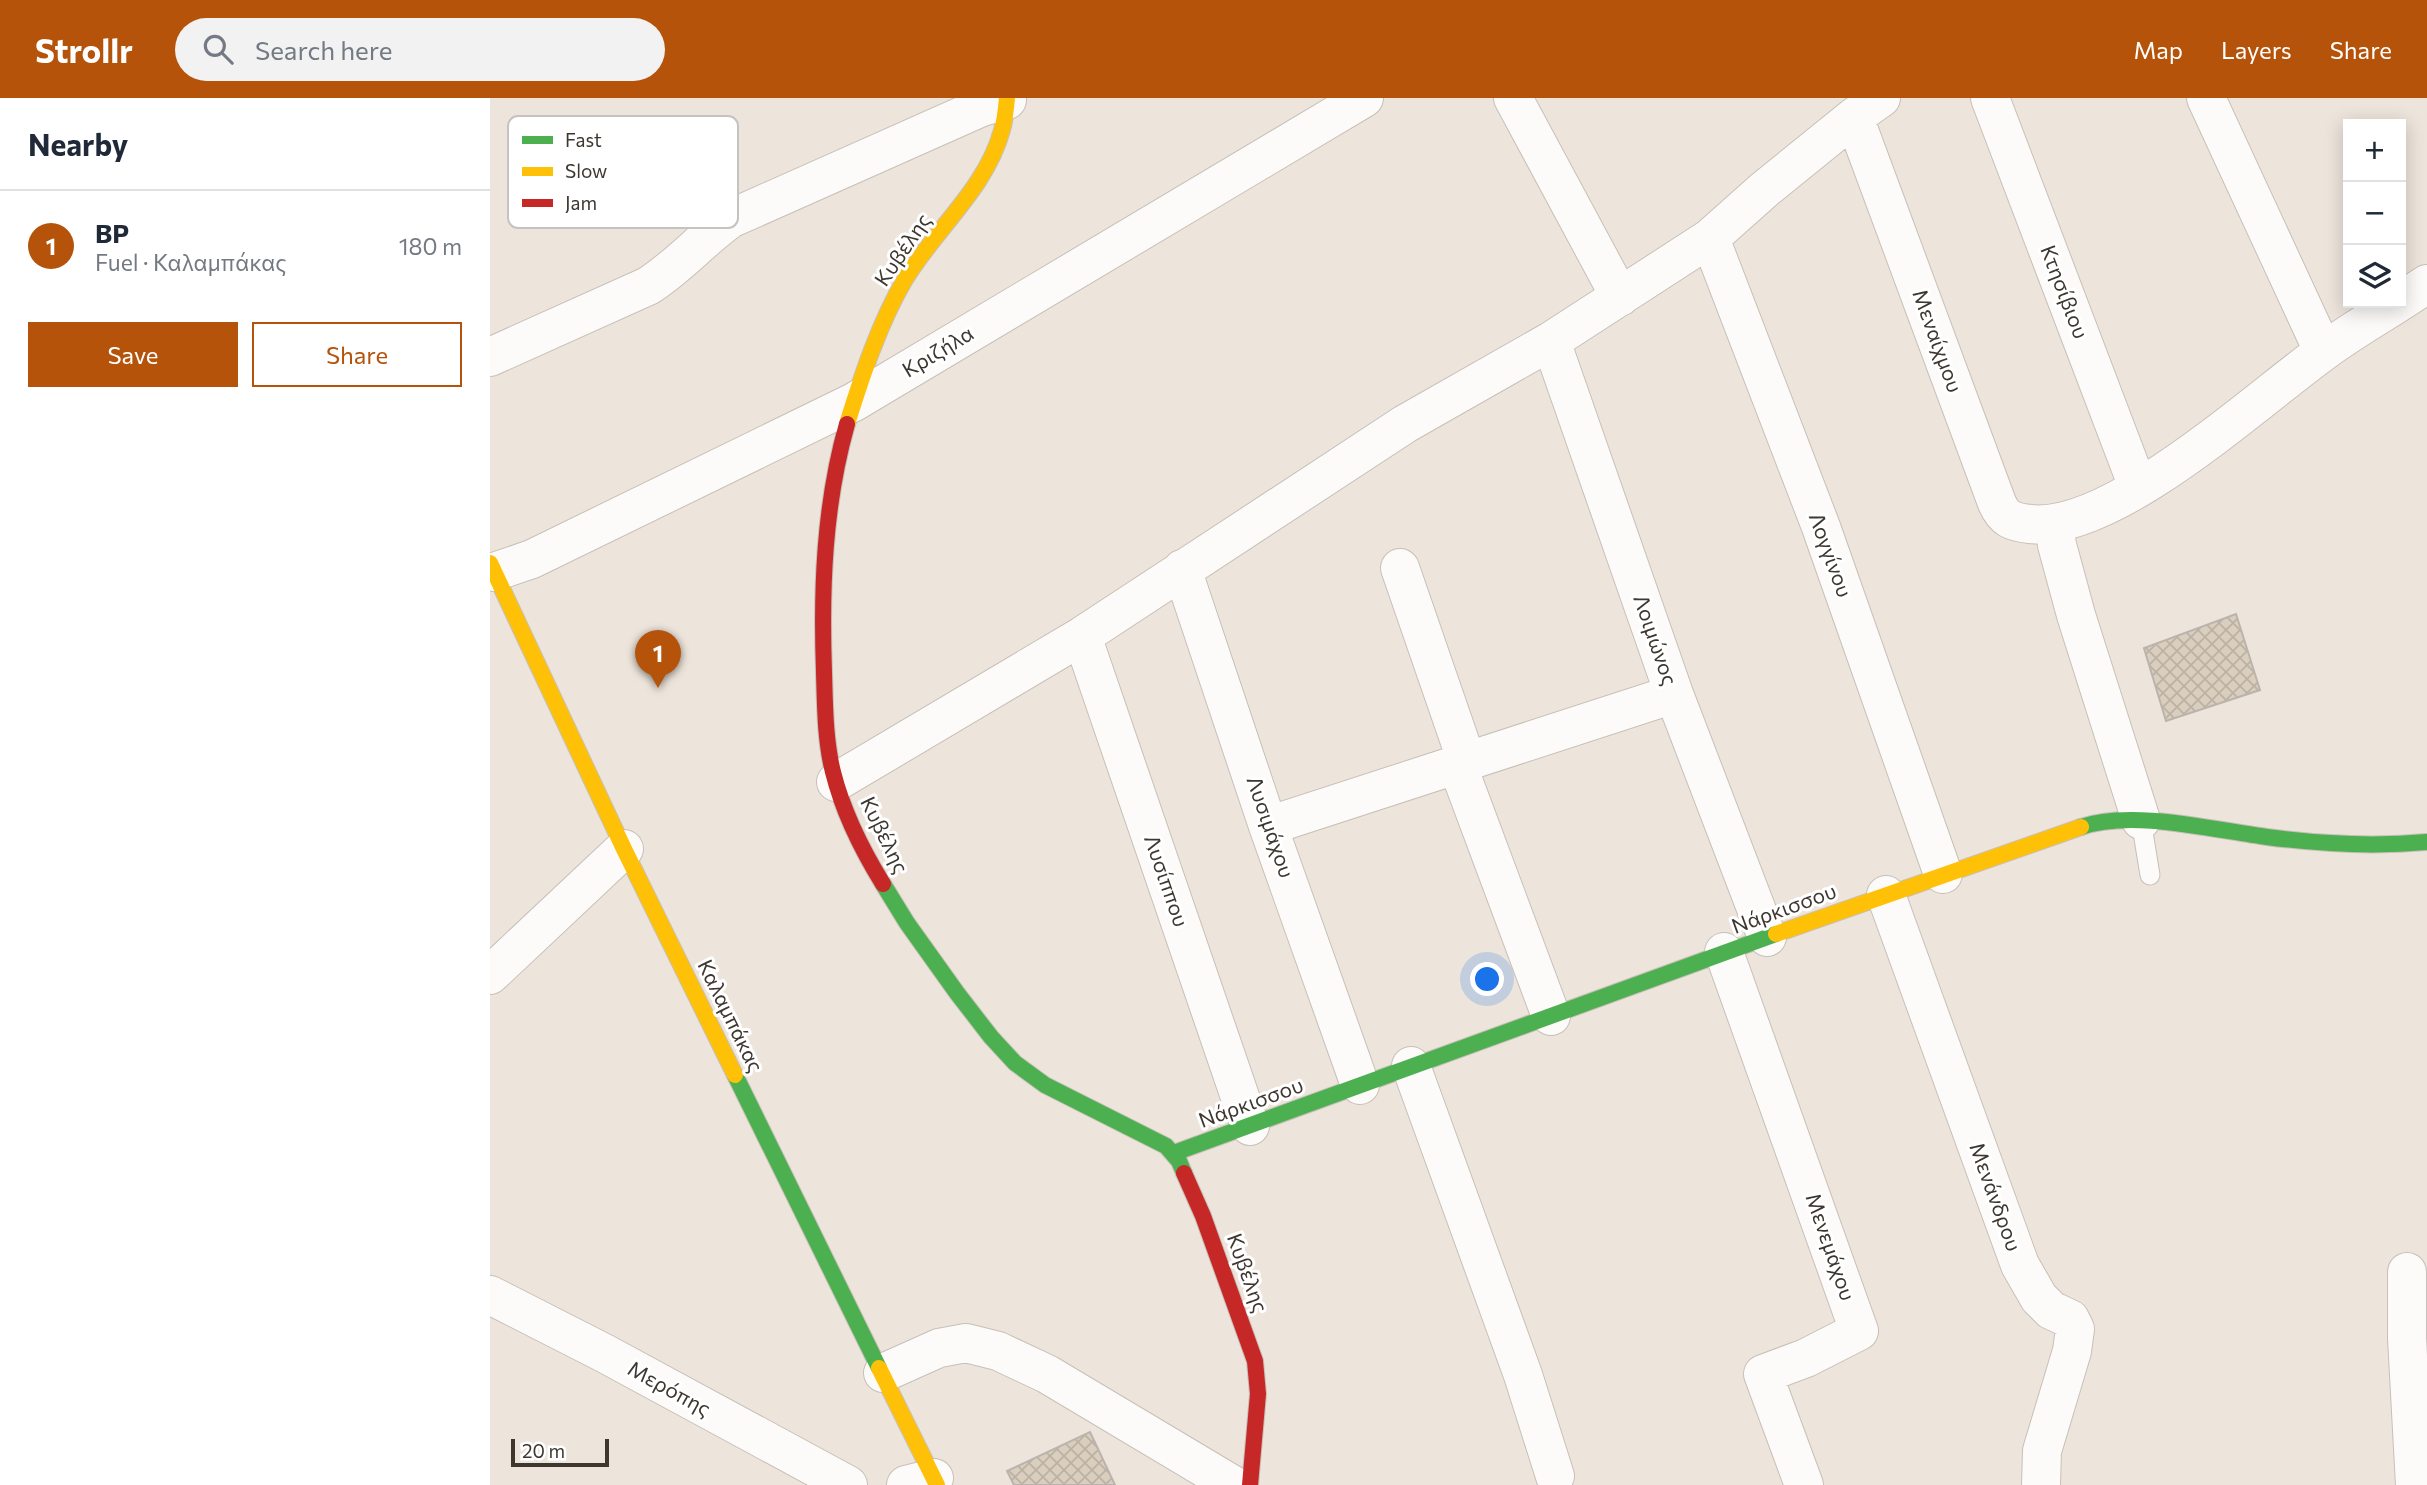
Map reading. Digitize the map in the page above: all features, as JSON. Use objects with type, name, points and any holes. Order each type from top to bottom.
[{"type":"street","name":"Κριζήλα","points":[[492,567],[531,559],[854,402],[1364,98]]},
{"type":"street","points":[[1513,98],[1620,297]]},
{"type":"street","name":"Κτησίβιου","points":[[1990,98],[2138,487]]},
{"type":"street","points":[[2206,98],[2323,351]]},
{"type":"street","name":"Κυβέλης","points":[[1007,99],[1002,136],[990,165],[906,277],[892,304],[854,402],[838,464],[828,519],[823,654],[825,714],[836,782],[866,852],[916,938],[1013,1061],[1032,1077],[1142,1133],[1174,1153],[1214,1244],[1255,1361],[1258,1394],[1250,1485]]},
{"type":"street","points":[[738,215],[982,107],[1007,99]]},
{"type":"street","points":[[836,782],[1082,636],[1405,424],[1551,341],[1620,297],[1710,238],[1765,189],[1867,107]]},
{"type":"street","name":"Μεναίχμου","points":[[1867,107],[2000,510],[2005,517],[2018,523],[2054,524]]},
{"type":"street","points":[[490,357],[648,286],[671,272],[717,228]]},
{"type":"street","name":"Λογγίνου","points":[[1710,238],[1821,527],[1943,874]]},
{"type":"street","points":[[2406,298],[2427,284]]},
{"type":"street","points":[[2141,820],[2076,615],[2054,524],[2094,510],[2138,487],[2240,417],[2323,351],[2391,308]]},
{"type":"street","name":"Λοιμώνος","points":[[1551,341],[1674,694],[1768,937]]},
{"type":"street","name":"Καλαμπάκας","points":[[492,567],[624,849],[883,1373],[926,1483]]},
{"type":"street","points":[[1400,568],[1462,763],[1551,1016]]},
{"type":"street","name":"Λυσιμάχου","points":[[1182,569],[1268,826],[1360,1085]]},
{"type":"street","name":"Λυσίππου","points":[[1082,636],[1250,1126]]},
{"type":"street","points":[[1268,826],[1674,694]]},
{"type":"street","name":"Νάρκισσου","points":[[1174,1153],[1724,952],[2086,825],[2141,820],[2314,842],[2427,842]]},
{"type":"street","points":[[490,975],[624,849]]},
{"type":"street","name":"Μενάνδρου","points":[[1886,895],[2020,1265],[2039,1298],[2051,1310],[2070,1319],[2076,1329],[2042,1451],[2041,1485]]},
{"type":"street","name":"Μενεμάχου","points":[[1724,952],[1859,1331],[1806,1358],[1763,1374],[1804,1485]]},
{"type":"street","points":[[1411,1066],[1523,1375],[1552,1482]]},
{"type":"street","points":[[2407,1272],[2407,1338],[2415,1485]]},
{"type":"street","name":"Μερόπης","points":[[490,1295],[604,1353],[848,1485]]},
{"type":"street","points":[[883,1373],[939,1348],[966,1343],[998,1351],[1047,1374],[1233,1485]]},
{"type":"lane","points":[[2141,820],[2150,876]]},
{"type":"building","points":[[2236,614],[2260,690],[2166,721],[2144,648]]},
{"type":"building","points":[[1090,1432],[1115,1485],[1014,1485],[1007,1471]]},
{"type":"traffic: fast","points":[[2081,827],[2101,822],[2148,820],[2307,841],[2347,844],[2427,842]]},
{"type":"traffic: fast","points":[[883,884],[957,993],[1015,1063],[1045,1085],[1166,1146],[1179,1161],[1184,1173]]},
{"type":"traffic: fast","points":[[1174,1153],[1776,934]]},
{"type":"traffic: fast","points":[[735,1075],[879,1368]]},
{"type":"traffic: slow","points":[[847,424],[872,351],[895,298],[916,262],[959,208],[984,171],[1002,130],[1007,98]]},
{"type":"traffic: slow","points":[[490,563],[624,849],[735,1075]]},
{"type":"traffic: slow","points":[[1776,934],[2081,827]]},
{"type":"traffic: slow","points":[[879,1368],[937,1485]]},
{"type":"traffic: jam","points":[[847,424],[833,485],[826,547],[823,610],[826,723],[830,760],[842,802],[883,884]]},
{"type":"traffic: jam","points":[[1184,1173],[1203,1216],[1255,1361],[1258,1394],[1250,1485]]},
{"type":"place","name":"BP","points":[[658,688]]}]
